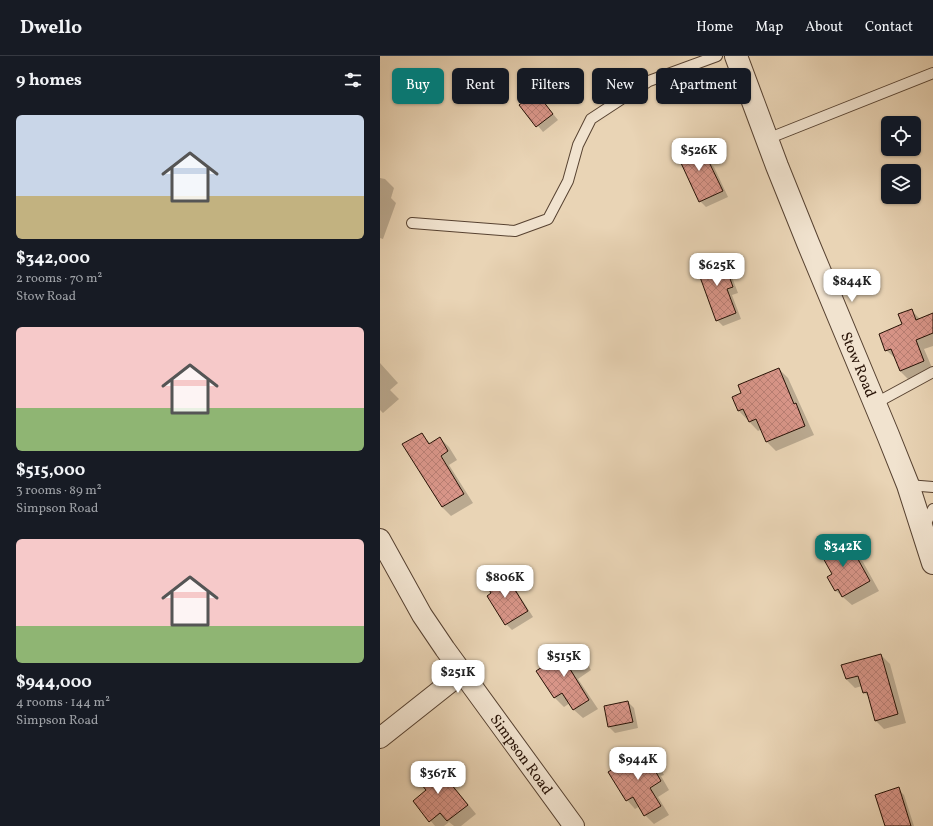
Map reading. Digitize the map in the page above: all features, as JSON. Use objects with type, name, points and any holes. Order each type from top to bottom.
[{"type":"street","name":"Stow Road","points":[[736,56],[808,243],[876,403],[908,485],[933,563]]},
{"type":"street","name":"Simpson Road","points":[[380,539],[422,615],[462,673],[574,826]]},
{"type":"street","points":[[380,738],[462,673]]},
{"type":"lane","points":[[412,223],[515,231],[548,219],[568,181],[578,145],[591,119],[649,82],[716,56]]},
{"type":"lane","points":[[767,139],[933,73]]},
{"type":"lane","points":[[876,403],[933,372]]},
{"type":"lane","points":[[908,485],[933,487]]},
{"type":"lane","points":[[922,531],[933,509]]},
{"type":"building","points":[[545,104],[553,114],[536,127],[519,105]]},
{"type":"building","points":[[694,141],[703,162],[708,160],[723,191],[699,202],[675,150]]},
{"type":"building","points":[[722,256],[733,287],[727,289],[736,313],[716,321],[696,266]]},
{"type":"building","points":[[912,309],[916,320],[933,313],[933,333],[916,340],[924,361],[900,371],[891,349],[885,351],[879,334],[902,324],[898,314]]},
{"type":"building","points":[[779,368],[805,426],[766,442],[756,419],[749,422],[743,409],[738,411],[732,397],[741,393],[738,385]]},
{"type":"building","points":[[422,433],[429,444],[440,437],[448,451],[441,456],[464,494],[442,507],[402,444]]},
{"type":"building","points":[[839,538],[849,555],[854,552],[870,581],[842,597],[838,589],[835,591],[827,577],[832,574],[818,549]]},
{"type":"building","points":[[504,572],[528,611],[505,625],[487,596],[491,593],[485,583]]},
{"type":"building","points":[[574,646],[583,661],[570,669],[589,700],[573,710],[562,693],[554,698],[536,671]]},
{"type":"building","points":[[881,654],[898,714],[875,721],[867,692],[863,693],[858,676],[846,679],[841,665]]},
{"type":"building","points":[[628,701],[633,722],[608,727],[604,706]]},
{"type":"building","points":[[646,749],[655,765],[653,767],[661,781],[650,788],[661,806],[644,816],[633,797],[626,801],[608,772]]},
{"type":"building","points":[[433,762],[468,805],[447,821],[440,813],[429,822],[413,801],[426,790],[415,777]]},
{"type":"building","points":[[899,787],[911,826],[885,826],[875,795]]}]
